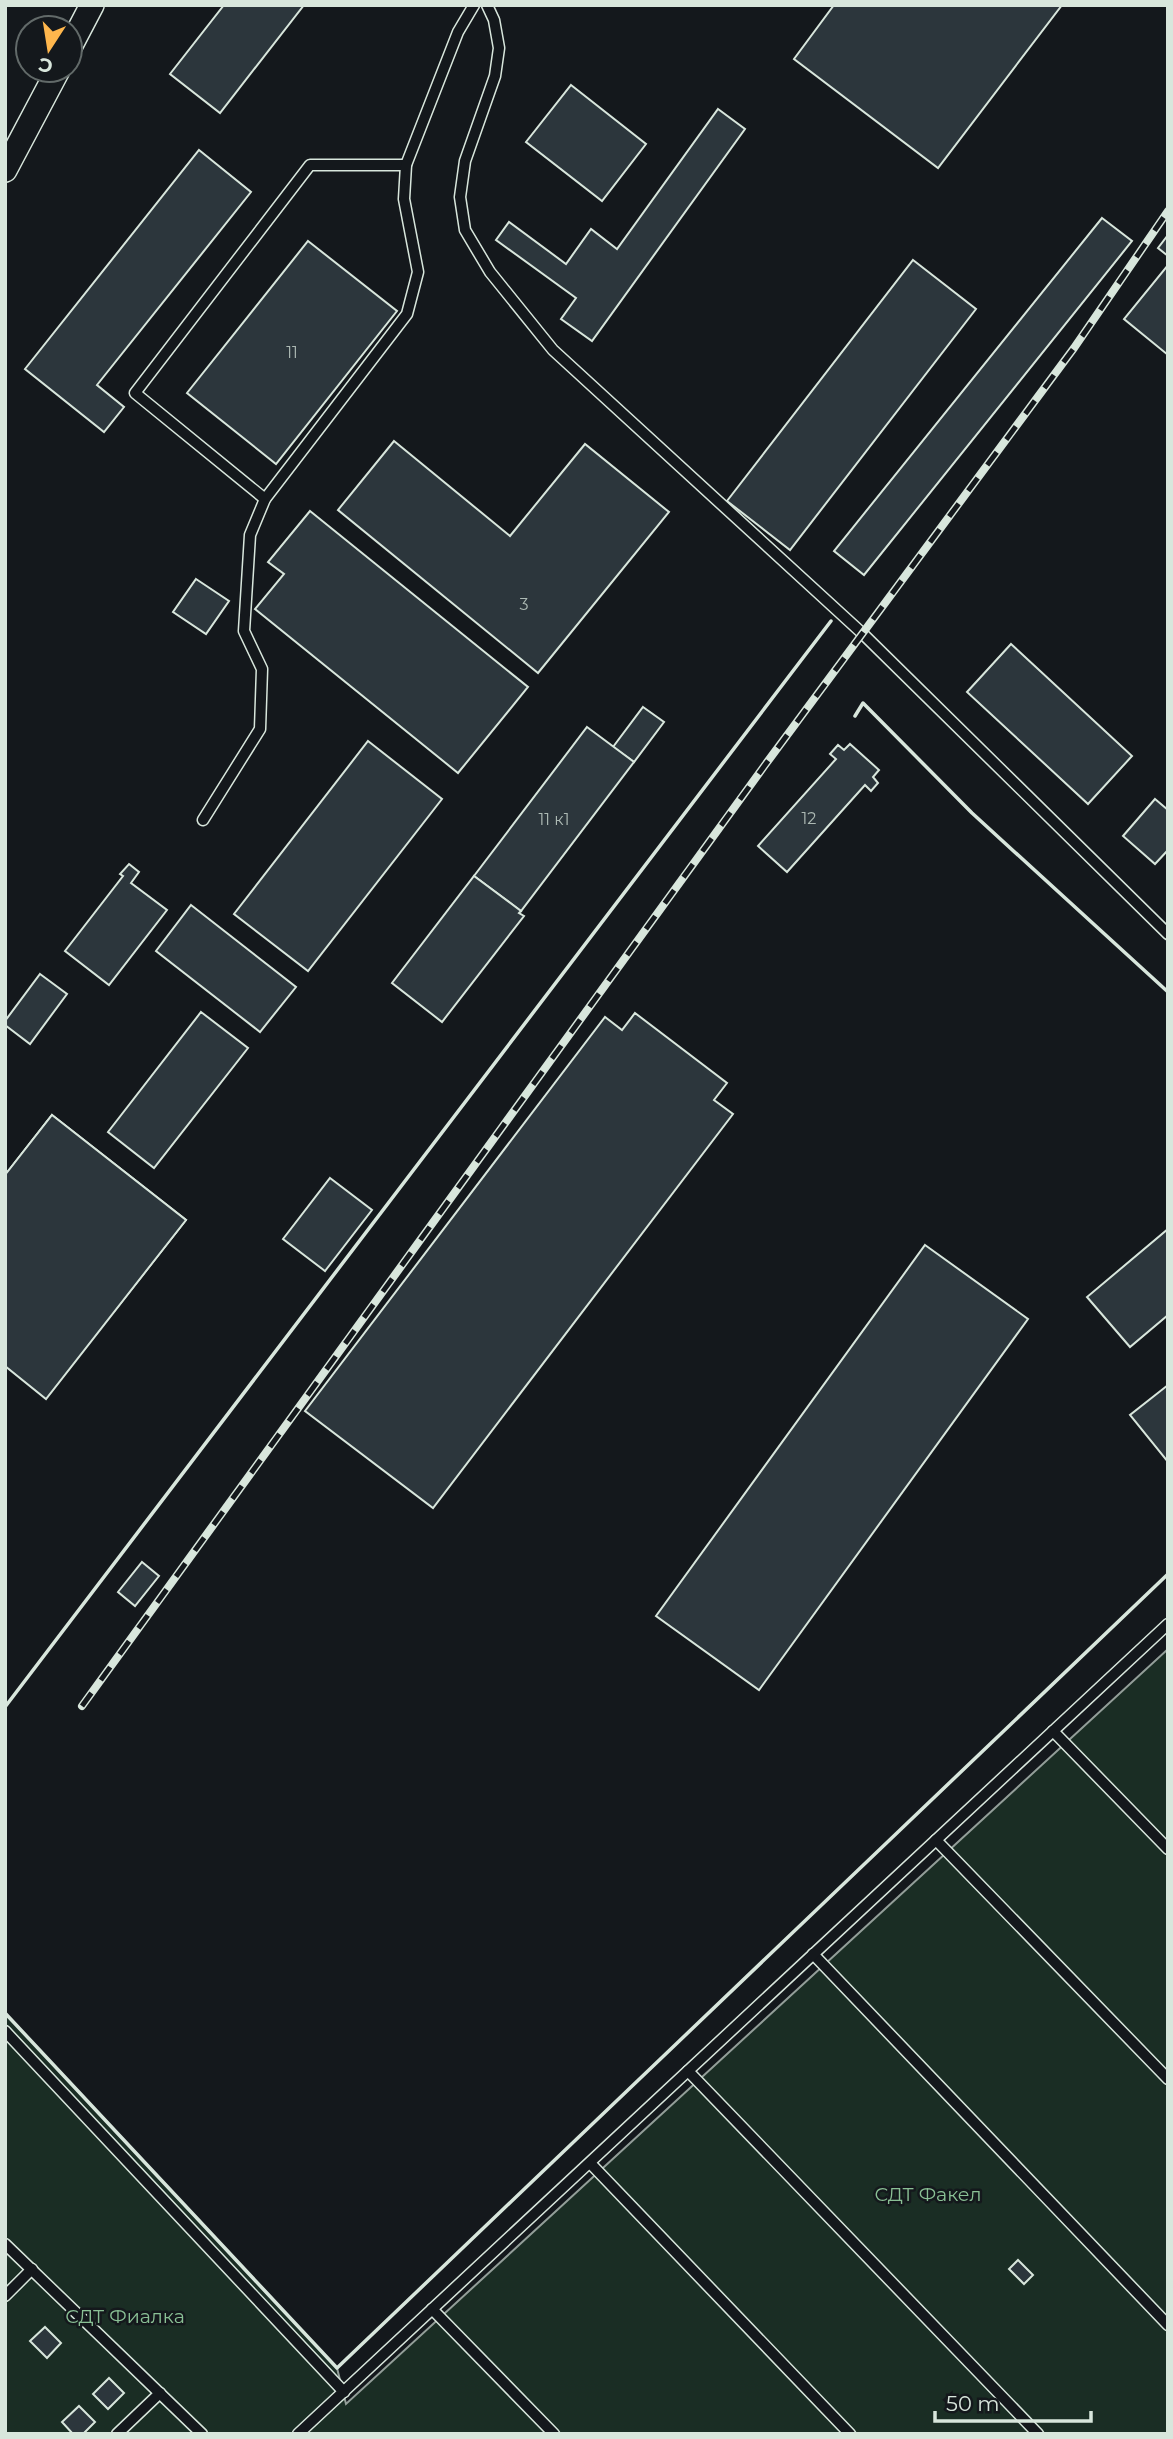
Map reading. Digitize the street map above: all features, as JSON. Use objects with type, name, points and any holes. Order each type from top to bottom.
[{"type":"street","points":[[5,170],[51,84]]},
{"type":"lane","points":[[203,820],[260,729],[262,669],[244,631],[250,535],[265,499],[407,314],[418,272],[404,199],[407,165],[458,32],[474,5]]},
{"type":"lane","points":[[487,5],[494,20],[499,48],[496,67],[465,161],[460,197],[465,230],[490,272],[553,350],[863,634],[1168,934]]},
{"type":"lane","points":[[265,499],[135,393],[310,165],[407,165]]},
{"type":"lane","points":[[298,2434],[1168,1624]]},
{"type":"lane","points":[[1054,1731],[1168,1849]]},
{"type":"lane","points":[[936,1840],[1168,2079]]},
{"type":"lane","points":[[813,1954],[1168,2325]]},
{"type":"lane","points":[[5,2031],[344,2392]]},
{"type":"lane","points":[[688,2071],[1038,2434]]},
{"type":"lane","points":[[590,2163],[850,2434]]},
{"type":"lane","points":[[5,2244],[202,2434]]},
{"type":"lane","points":[[5,2296],[32,2269]]},
{"type":"lane","points":[[432,2309],[554,2434]]},
{"type":"lane","points":[[117,2434],[160,2393]]},
{"type":"green space","name":"СДТ Факел","points":[[1168,1649],[1168,2434],[5,2434],[5,2013],[337,2368],[346,2404]]},
{"type":"building","points":[[224,5],[304,5],[220,113],[170,74]]},
{"type":"building","points":[[834,5],[1062,5],[938,168],[794,59]]},
{"type":"building","points":[[571,85],[646,144],[602,201],[526,142]]},
{"type":"building","points":[[718,109],[745,129],[592,341],[561,319],[576,298],[496,240],[509,222],[566,264],[591,229],[617,249]]},
{"type":"building","points":[[199,150],[251,192],[97,385],[124,407],[104,432],[25,369]]},
{"type":"building","points":[[1102,218],[1132,241],[864,575],[834,551]]},
{"type":"building","points":[[1168,235],[1168,256],[1158,248]]},
{"type":"building","points":[[308,241],[397,311],[276,464],[187,393]]},
{"type":"building","points":[[913,260],[976,309],[790,550],[727,501]]},
{"type":"building","points":[[1168,265],[1168,355],[1124,319]]},
{"type":"building","points":[[394,441],[510,536],[585,444],[669,512],[538,673],[338,510]]},
{"type":"building","points":[[310,511],[528,687],[458,773],[255,609],[284,574],[268,562]]},
{"type":"building","points":[[196,579],[229,601],[206,634],[173,612]]},
{"type":"building","points":[[1011,644],[1132,756],[1088,804],[967,692]]},
{"type":"building","points":[[643,707],[664,722],[634,762],[613,747]]},
{"type":"building","points":[[587,727],[634,762],[521,911],[474,876]]},
{"type":"building","points":[[368,741],[442,799],[308,971],[234,914]]},
{"type":"building","points":[[850,744],[879,770],[873,777],[878,783],[871,791],[865,785],[787,872],[758,846],[836,759],[830,754],[838,745],[844,750]]},
{"type":"building","points":[[1155,799],[1168,810],[1168,850],[1155,864],[1123,836]]},
{"type":"building","points":[[129,864],[139,872],[131,883],[167,910],[109,985],[65,951],[123,876],[120,874]]},
{"type":"building","points":[[474,876],[524,916],[442,1022],[392,983]]},
{"type":"building","points":[[191,905],[296,987],[260,1032],[156,951]]},
{"type":"building","points":[[40,974],[67,994],[30,1044],[5,1025],[5,1021]]},
{"type":"building","points":[[201,1012],[248,1048],[154,1168],[108,1132]]},
{"type":"building","points":[[635,1013],[727,1083],[714,1100],[733,1114],[433,1508],[305,1411],[605,1017],[622,1030]]},
{"type":"building","points":[[52,1115],[186,1220],[115,1310],[5,1225],[5,1175]]},
{"type":"building","points":[[52,1115],[186,1220],[46,1399],[5,1366],[5,1175]]},
{"type":"building","points":[[330,1178],[372,1210],[325,1271],[283,1239]]},
{"type":"building","points":[[1168,1229],[1168,1315],[1130,1347],[1087,1297]]},
{"type":"building","points":[[925,1245],[1028,1319],[759,1690],[656,1616]]},
{"type":"building","points":[[1168,1385],[1168,1462],[1130,1415]]},
{"type":"building","points":[[142,1562],[159,1576],[135,1606],[118,1592]]},
{"type":"building","points":[[1018,2260],[1033,2275],[1024,2284],[1009,2269]]},
{"type":"building","points":[[45,2327],[61,2343],[47,2358],[30,2341]]},
{"type":"building","points":[[109,2378],[124,2393],[108,2409],[93,2394]]},
{"type":"building","points":[[79,2406],[95,2422],[83,2434],[73,2434],[62,2422]]},
{"type":"railway","points":[[82,1706],[765,765],[1074,348],[1168,211]]},
{"type":"wall","points":[[5,1707],[831,621]]},
{"type":"wall","points":[[855,716],[863,703],[972,813],[1168,992]]},
{"type":"wall","points":[[5,2013],[337,2368],[1168,1574]]},
{"type":"park label","name":"СДТ Фиалка","points":[[125,2316]]}]
